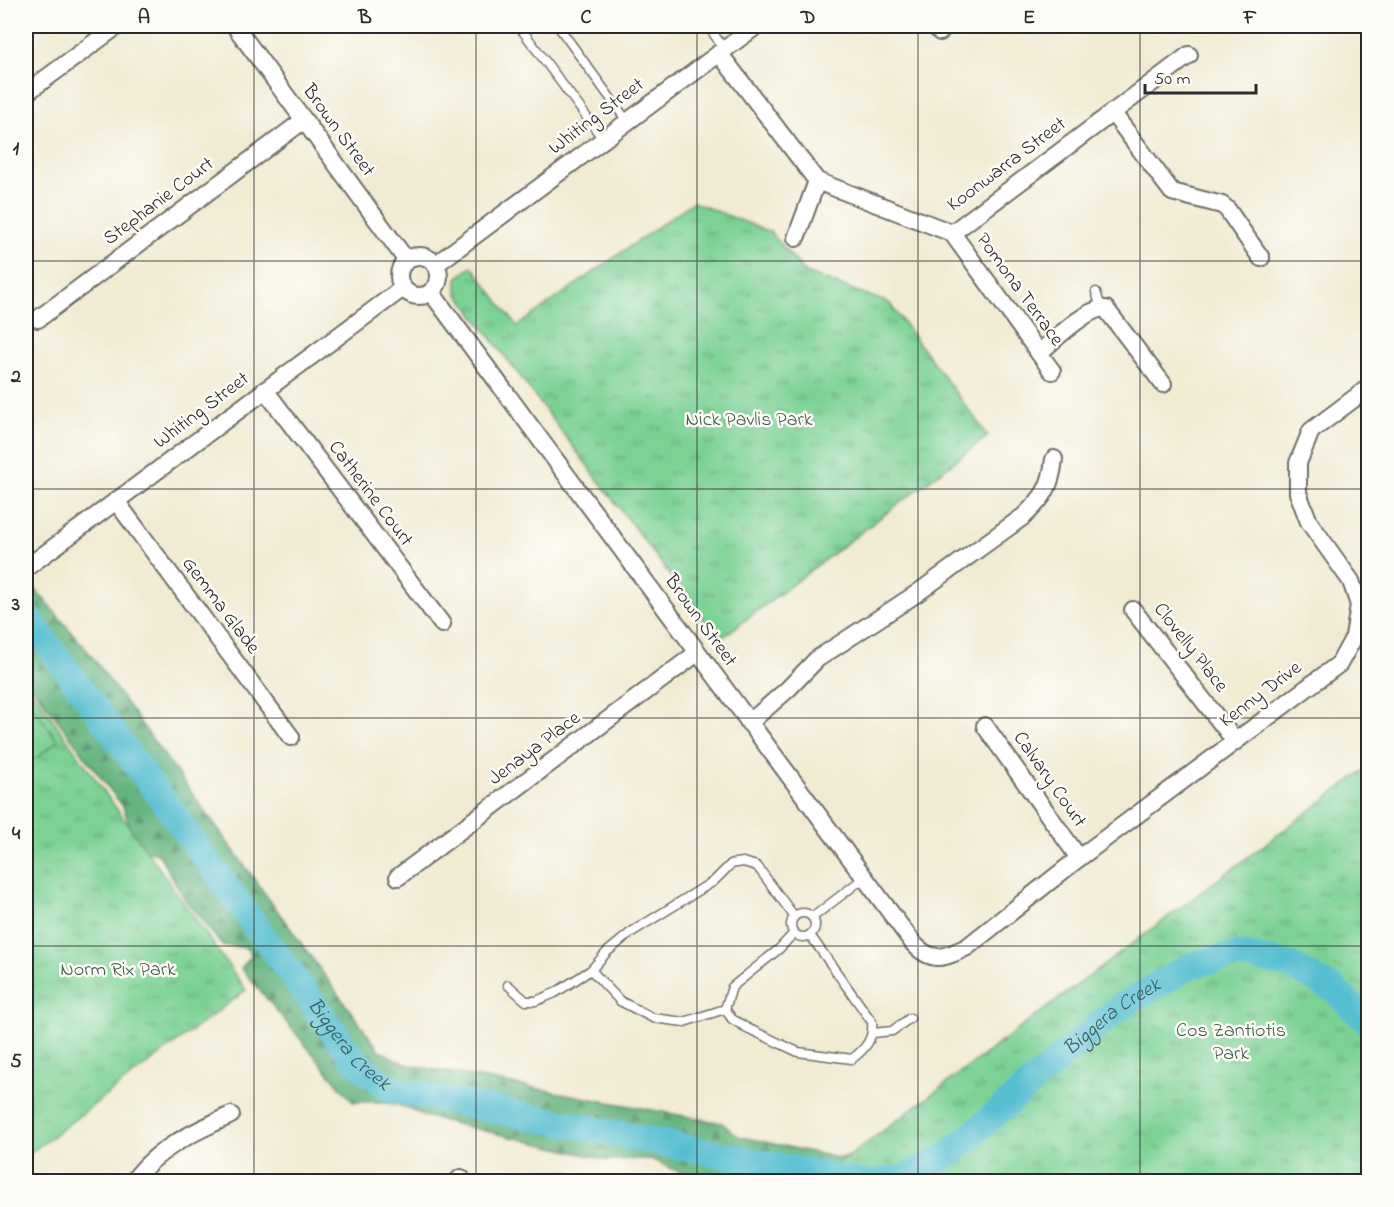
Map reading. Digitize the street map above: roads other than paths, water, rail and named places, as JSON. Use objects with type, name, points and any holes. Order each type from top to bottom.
[{"type":"street","points":[[26,93],[117,26]]},
{"type":"street","name":"Brown Street","points":[[235,26],[407,261]]},
{"type":"street","name":"Whiting Street","points":[[435,265],[756,26]]},
{"type":"street","points":[[722,51],[817,181],[796,238]]},
{"type":"street","name":"Koonwarra Street","points":[[817,181],[952,233],[1189,55]]},
{"type":"street","points":[[1112,112],[1168,188],[1175,194],[1222,205],[1261,258]]},
{"type":"street","name":"Stephanie Court","points":[[38,319],[304,120]]},
{"type":"street","name":"Pomona Terrace","points":[[952,233],[1052,371]]},
{"type":"street","points":[[422,256],[435,265],[438,270],[438,282],[431,292],[416,296],[409,294],[403,288],[399,277],[407,261],[422,256]]},
{"type":"street","name":"Whiting Street","points":[[26,568],[403,288]]},
{"type":"street","name":"Brown Street","points":[[431,292],[921,952],[934,958],[946,957]]},
{"type":"street","points":[[1039,352],[1090,312],[1099,300],[1163,384]]},
{"type":"street","name":"Kenny Drive","points":[[946,957],[967,947],[1079,858],[1339,664],[1354,637],[1364,605],[1351,581],[1309,522],[1298,493],[1298,463],[1311,431],[1368,388]]},
{"type":"street","name":"Catherine Court","points":[[265,390],[442,624]]},
{"type":"street","points":[[749,723],[788,689],[817,659],[916,594],[1024,516],[1039,502],[1047,490],[1052,478],[1054,459]]},
{"type":"street","name":"Gemma Glade","points":[[116,501],[291,737]]},
{"type":"street","name":"Clovelly Place","points":[[1133,610],[1234,741]]},
{"type":"street","name":"Jenaya Place","points":[[398,878],[697,653]]},
{"type":"street","name":"Calvary Court","points":[[985,726],[1079,858]]},
{"type":"street","points":[[133,1182],[145,1166],[158,1155],[205,1127],[231,1115]]},
{"type":"lane","points":[[519,26],[603,139]]},
{"type":"lane","points":[[558,26],[627,121]]},
{"type":"lane","points":[[705,26],[711,30],[722,51]]},
{"type":"lane","points":[[508,985],[526,1000],[537,1001],[555,993],[591,970],[630,933],[714,880],[731,864],[743,862],[758,866],[794,916]]},
{"type":"lane","points":[[813,917],[865,877]]},
{"type":"lane","points":[[804,912],[813,917],[815,927],[810,935],[801,938],[793,933],[790,925],[794,916],[804,912]]},
{"type":"lane","points":[[725,1009],[732,987],[779,949],[793,933]]},
{"type":"lane","points":[[725,1009],[732,1019],[747,1029],[798,1052],[852,1059],[863,1051],[873,1033],[872,1022],[810,935]]},
{"type":"lane","points":[[591,970],[620,1000],[653,1018],[684,1022],[725,1009]]},
{"type":"lane","points":[[873,1033],[892,1031],[910,1018]]},
{"type":"waterway","name":"Biggera Creek","points":[[26,615],[356,1062],[390,1089],[859,1182]]},
{"type":"waterway","name":"Biggera Creek","points":[[877,1182],[906,1177],[946,1157],[1117,1009],[1191,965],[1237,955],[1287,964],[1334,989],[1368,1022]]},
{"type":"park label","name":"Nick Pavlis Park","points":[[749,420]]},
{"type":"park label","name":"Norm Rix Park","points":[[118,970]]},
{"type":"park label","name":"Cos Zantiotis Park","points":[[1231,1042]]}]
